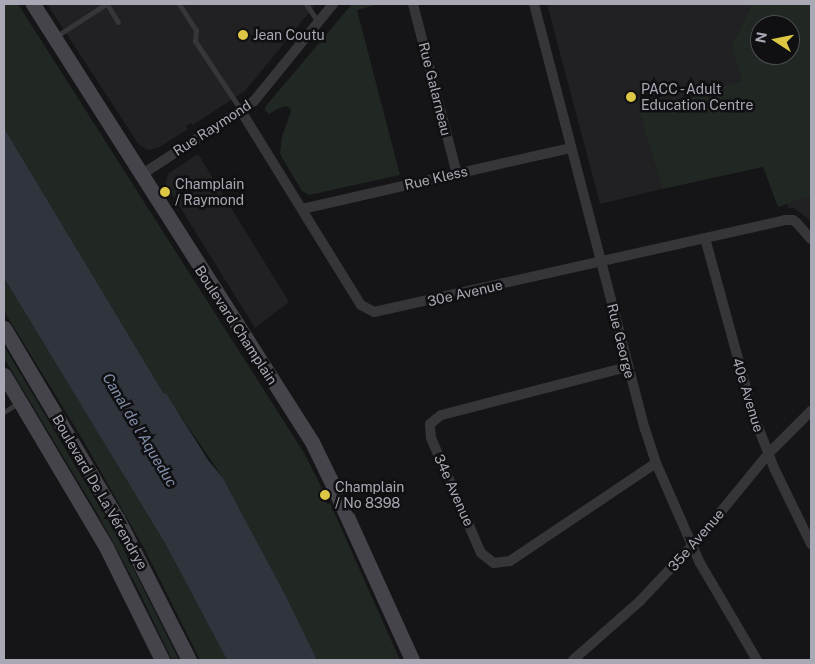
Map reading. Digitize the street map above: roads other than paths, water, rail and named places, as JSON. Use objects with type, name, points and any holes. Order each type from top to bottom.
[{"type":"main road","name":"Boulevard Champlain","points":[[33,4],[312,442],[412,660]]},
{"type":"main road","name":"Boulevard De La Vérendrye","points":[[4,328],[113,510],[136,552],[189,660]]},
{"type":"main road","name":"Boulevard De La Vérendrye","points":[[4,375],[106,547],[162,660]]},
{"type":"street","name":"Rue Raymond","points":[[141,175],[254,101],[333,4]]},
{"type":"street","name":"Rue Galarneau","points":[[413,4],[457,174]]},
{"type":"street","name":"Rue George","points":[[534,4],[627,367],[656,463],[692,546],[715,591],[757,660]]},
{"type":"street","name":"30e Avenue","points":[[241,111],[361,305],[374,312],[792,220],[803,228],[811,239]]},
{"type":"street","name":"Rue Kless","points":[[302,209],[571,148]]},
{"type":"street","name":"40e Avenue","points":[[705,238],[744,385],[768,454],[811,544]]},
{"type":"street","name":"34e Avenue","points":[[627,367],[441,415],[430,424],[430,438],[481,552],[485,558],[494,563],[510,561],[656,463]]},
{"type":"street","name":"35e Avenue","points":[[573,660],[640,601],[692,546],[768,454],[811,411]]},
{"type":"lane","points":[[55,37],[107,4],[118,22]]},
{"type":"lane","points":[[179,4],[196,30],[195,41],[241,111]]},
{"type":"lane","points":[[306,4],[318,22]]},
{"type":"lane","points":[[4,412],[20,402]]},
{"type":"water","name":"Canal de l'Aqueduc","points":[[4,128],[164,394],[166,393],[208,460],[223,478],[287,598],[317,660],[227,660],[166,545],[4,278]]},
{"type":"place","name":"Jean Coutu","points":[[243,35]]},
{"type":"place","name":"PACC - Adult Education Centre","points":[[631,97]]},
{"type":"place","name":"Champlain / Raymond","points":[[165,192]]},
{"type":"place","name":"Champlain / No 8398","points":[[325,495]]}]
